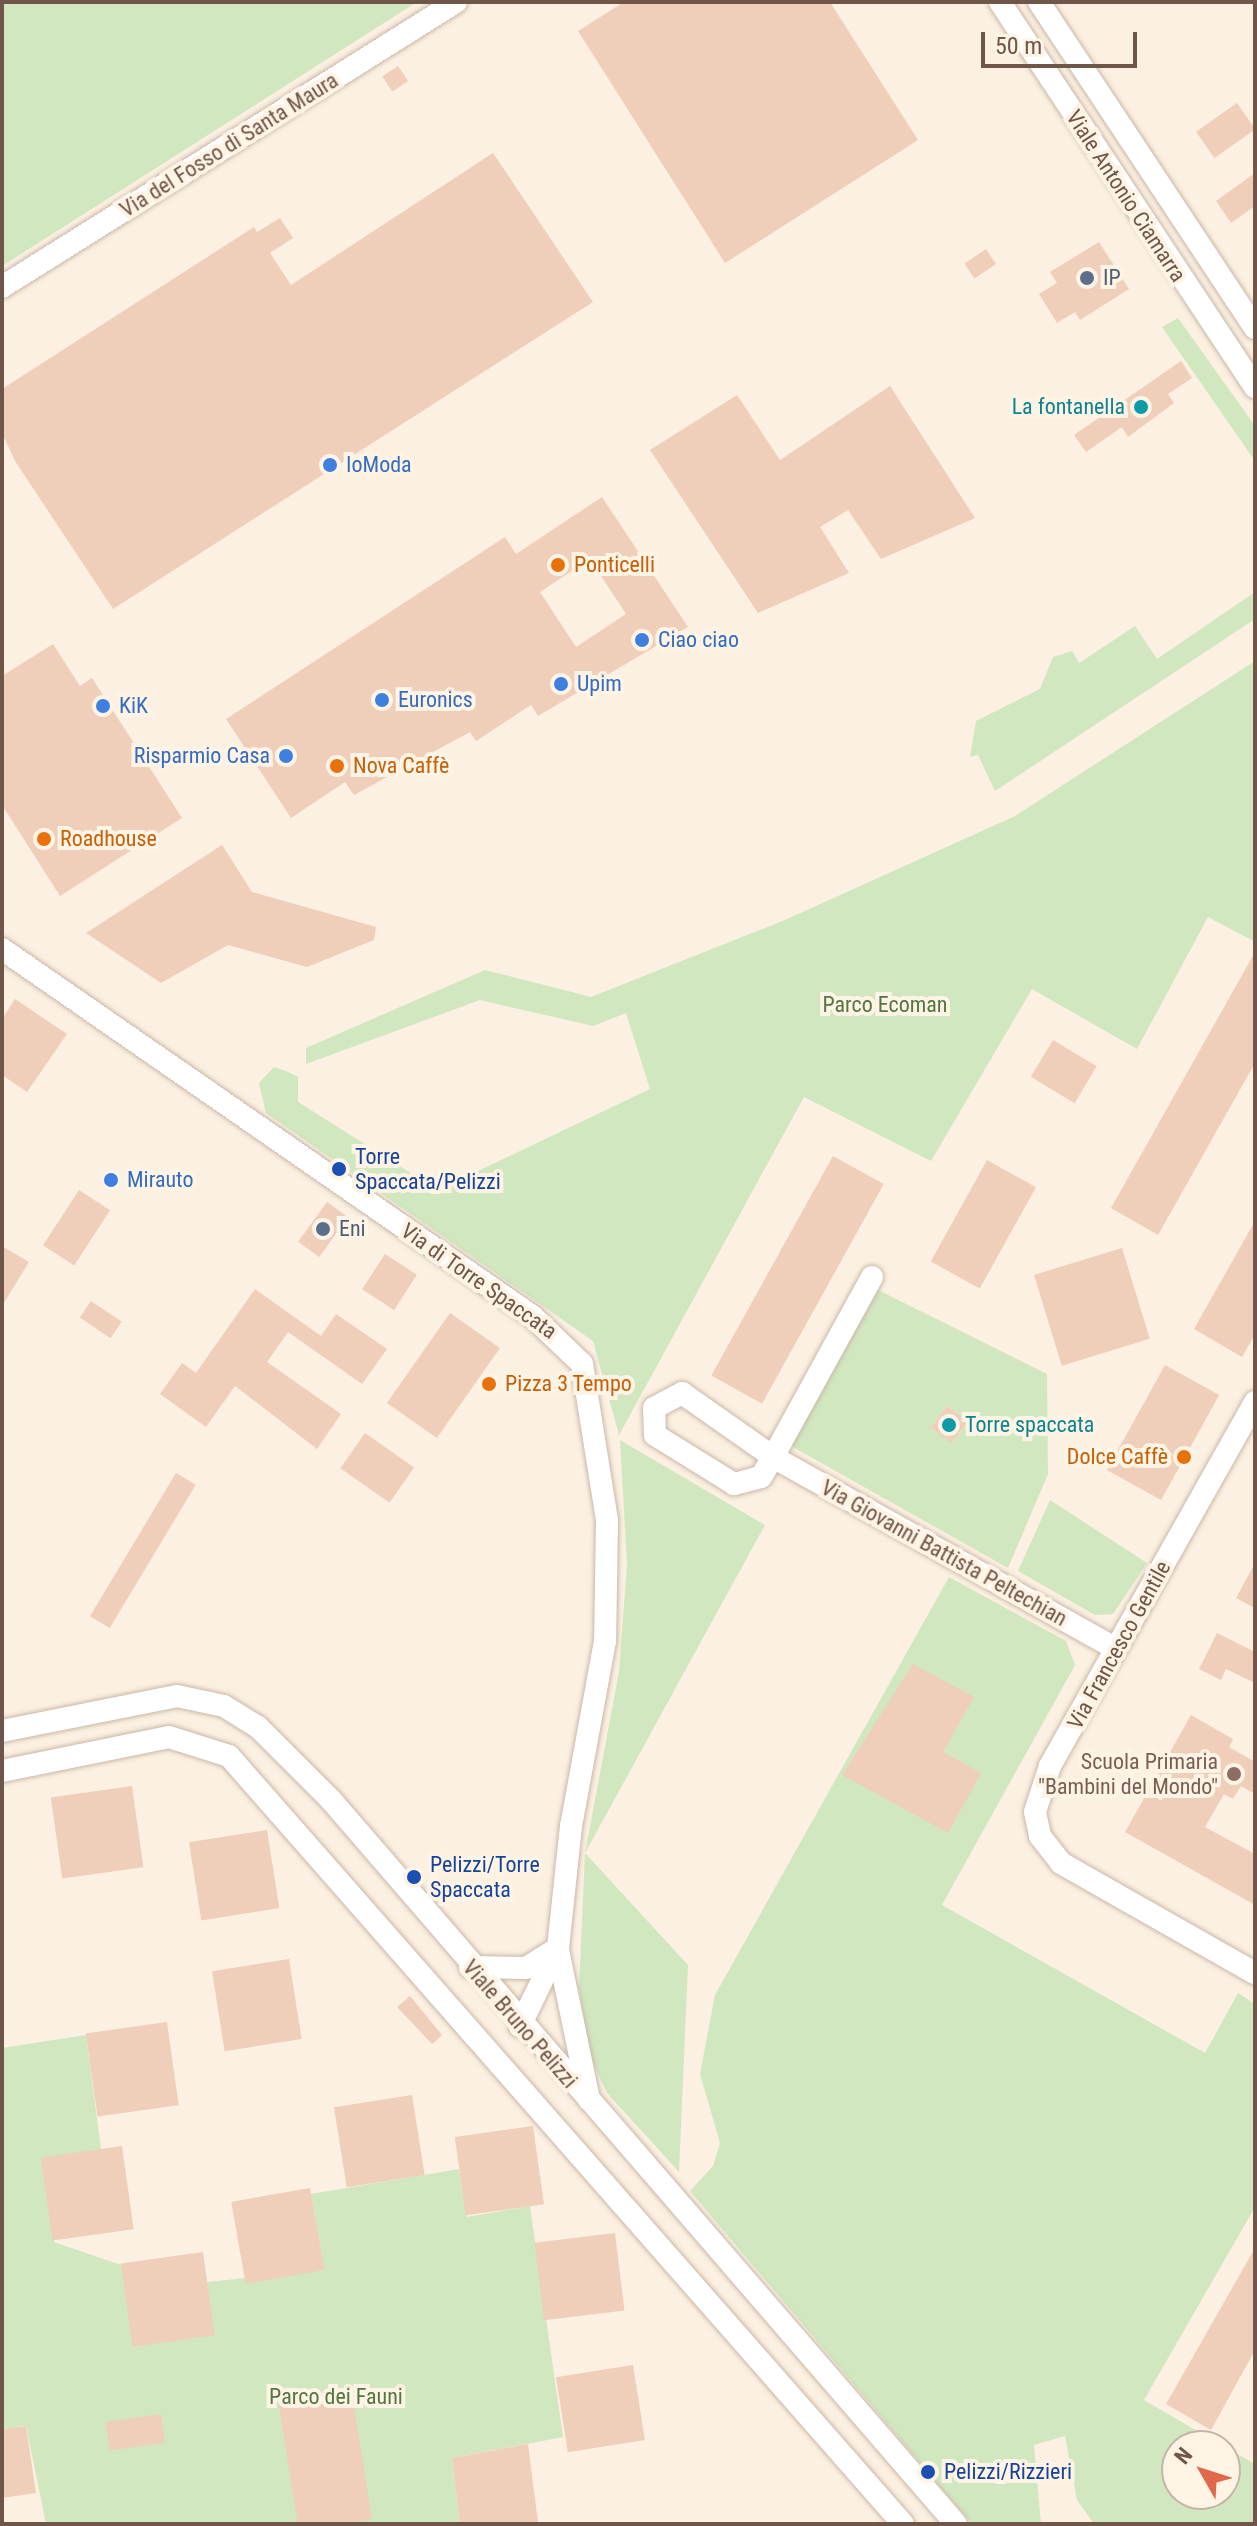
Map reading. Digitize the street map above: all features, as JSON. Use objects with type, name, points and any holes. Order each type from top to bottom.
[{"type":"street","name":"Via del Fosso di Santa Maura","points":[[2,287],[456,2]]},
{"type":"street","name":"Viale Antonio Ciamarra","points":[[1000,2],[1255,387]]},
{"type":"street","name":"Viale Antonio Ciamarra","points":[[1039,2],[1255,328]]},
{"type":"street","name":"Via di Torre Spaccata","points":[[2,949],[532,1316],[582,1364],[596,1419],[609,1588],[558,1948],[520,2026],[493,2050]]},
{"type":"street","name":"Via Giovanni Battista Peltechian","points":[[872,1277],[773,1457],[755,1482],[734,1484],[660,1441],[652,1414],[669,1395],[688,1395],[773,1457],[1116,1649]]},
{"type":"street","name":"Via Francesco Gentile","points":[[1255,1402],[1040,1789],[1040,1836],[1069,1869],[1255,1973]]},
{"type":"street","name":"Viale Bruno Pelizzi","points":[[2,1731],[159,1698],[224,1706],[271,1738],[317,1784],[520,2026],[956,2524]]},
{"type":"street","name":"Viale Bruno Pelizzi","points":[[2,1771],[158,1738],[218,1749],[288,1815],[903,2524]]},
{"type":"street","name":"Via di Torre Spaccata","points":[[558,1948],[590,2105]]},
{"type":"street","points":[[470,1967],[526,1968],[558,1948]]},
{"type":"street","points":[[520,2026],[564,1978]]},
{"type":"green space","points":[[2,2],[417,2],[2,266]]},
{"type":"green space","points":[[1178,318],[1255,426],[1255,461],[1162,327]]},
{"type":"green space","points":[[1255,592],[1255,619],[995,791],[978,755],[970,757],[976,721],[1040,689],[1053,657],[1072,651],[1079,663],[1135,626],[1157,659]]},
{"type":"green space","name":"Parco Ecoman","points":[[1255,661],[1255,942],[1208,917],[1137,1049],[1032,989],[931,1161],[804,1097],[619,1435],[593,1341],[266,1113],[259,1083],[274,1067],[298,1077],[298,1102],[414,1175],[476,1172],[650,1089],[626,1013],[593,1026],[480,1000],[306,1064],[306,1048],[485,970],[591,997],[785,920],[1015,816]]},
{"type":"green space","points":[[878,1290],[1047,1374],[1048,1474],[1008,1568],[791,1446]],"holes":[[[947,1406],[968,1422],[952,1443],[931,1427]]]},
{"type":"green space","points":[[620,1440],[765,1525],[585,1853],[619,1672],[627,1564]]},
{"type":"green space","points":[[1050,1500],[1147,1563],[1113,1614],[1095,1615],[1018,1571]]},
{"type":"green space","points":[[949,1577],[1066,1641],[1075,1665],[942,1905],[1205,2053],[1238,1993],[1255,2004],[1255,2207],[1144,2400],[1196,2430],[1161,2430],[1161,2510],[1241,2510],[1241,2456],[1255,2464],[1255,2524],[1094,2524],[1077,2500],[1065,2436],[1034,2445],[1041,2524],[972,2524],[690,2191],[713,2166],[720,2143],[700,2074],[715,1995]]},
{"type":"green space","points":[[585,1853],[688,1965],[679,2172],[607,2093],[591,2059],[579,1988]]},
{"type":"green space","name":"Parco dei Fauni","points":[[86,2035],[101,2149],[42,2159],[54,2242],[121,2265],[207,2282],[324,2270],[311,2194],[459,2169],[467,2217],[530,2206],[563,2437],[452,2458],[460,2524],[46,2524],[26,2426],[2,2429],[2,2048]]},
{"type":"building","points":[[624,2],[830,2],[918,140],[725,263],[578,31]]},
{"type":"building","points":[[398,66],[408,81],[392,92],[382,77]]},
{"type":"building","points":[[1237,103],[1255,129],[1214,158],[1196,132]]},
{"type":"building","points":[[493,153],[593,302],[113,609],[15,461],[2,433],[2,389],[254,227],[257,232],[280,218],[293,238],[270,253],[291,285]]},
{"type":"building","points":[[1255,173],[1255,206],[1231,223],[1216,201]]},
{"type":"building","name":"IP","points":[[1099,242],[1129,289],[1080,320],[1075,312],[1057,323],[1039,294],[1057,283],[1050,272]]},
{"type":"building","points":[[986,249],[996,264],[975,278],[964,264]]},
{"type":"building","name":"La fontanella","points":[[1181,361],[1192,378],[1168,394],[1174,403],[1128,437],[1122,427],[1086,452],[1074,435]]},
{"type":"building","points":[[890,386],[975,518],[881,559],[848,510],[820,527],[849,573],[758,613],[650,450],[737,395],[780,460]]},
{"type":"building","points":[[602,497],[688,627],[538,716],[531,705],[476,741],[470,732],[354,795],[345,782],[291,818],[226,719],[505,537],[516,554]],"holes":[[[590,559],[626,614],[576,647],[540,592]]]},
{"type":"building","points":[[53,644],[80,686],[92,678],[182,818],[60,896],[2,805],[2,676]]},
{"type":"building","points":[[222,845],[252,892],[376,927],[374,940],[307,967],[228,945],[161,983],[86,933]]},
{"type":"building","points":[[1255,952],[1255,1063],[1158,1235],[1111,1208]]},
{"type":"building","points":[[15,999],[67,1034],[27,1092],[2,1075],[2,1019]]},
{"type":"building","points":[[1053,1040],[1097,1066],[1075,1103],[1031,1077]]},
{"type":"building","points":[[833,1156],[884,1184],[762,1404],[711,1376]]},
{"type":"building","points":[[987,1160],[1036,1187],[980,1289],[931,1261]]},
{"type":"building","points":[[79,1190],[110,1210],[74,1266],[43,1245]]},
{"type":"building","name":"Eni","points":[[327,1202],[348,1217],[319,1257],[298,1242]]},
{"type":"building","points":[[1255,1221],[1255,1334],[1242,1357],[1194,1329]]},
{"type":"building","points":[[2,1246],[29,1262],[2,1306]]},
{"type":"building","points":[[1122,1248],[1150,1339],[1062,1366],[1034,1275]]},
{"type":"building","points":[[385,1254],[417,1275],[394,1310],[362,1289]]},
{"type":"building","points":[[255,1289],[321,1336],[336,1314],[387,1349],[362,1384],[288,1332],[267,1362],[341,1414],[317,1449],[235,1386],[206,1427],[160,1394],[182,1363],[196,1373]]},
{"type":"building","points":[[91,1301],[122,1322],[110,1338],[80,1318]]},
{"type":"building","points":[[450,1313],[500,1348],[437,1438],[387,1403]]},
{"type":"building","points":[[1165,1365],[1219,1395],[1161,1500],[1107,1470]]},
{"type":"building","name":"Torre spaccata","points":[[947,1406],[968,1422],[952,1443],[931,1428]]},
{"type":"building","points":[[365,1433],[414,1467],[389,1503],[340,1468]]},
{"type":"building","points":[[176,1473],[196,1485],[110,1628],[90,1616]]},
{"type":"building","points":[[1255,1563],[1255,1608],[1236,1598]]},
{"type":"building","points":[[1217,1633],[1255,1652],[1255,1683],[1226,1669],[1221,1680],[1199,1669]]},
{"type":"building","points":[[913,1664],[974,1697],[943,1752],[981,1773],[948,1833],[842,1775]]},
{"type":"building","points":[[1191,1715],[1233,1739],[1229,1747],[1255,1762],[1255,1794],[1241,1786],[1233,1799],[1224,1794],[1205,1827],[1255,1854],[1255,1905],[1125,1832]]},
{"type":"building","points":[[132,1786],[143,1867],[62,1879],[51,1797]]},
{"type":"building","points":[[267,1830],[279,1908],[201,1920],[189,1842]]},
{"type":"building","points":[[289,1959],[302,2039],[225,2051],[212,1971]]},
{"type":"building","points":[[410,1996],[442,2035],[432,2044],[397,2007]]},
{"type":"building","points":[[167,2022],[179,2105],[97,2117],[86,2033]]},
{"type":"building","points":[[412,2095],[425,2175],[347,2187],[334,2107]]},
{"type":"building","points":[[533,2126],[544,2204],[466,2215],[455,2137]]},
{"type":"building","points":[[122,2146],[134,2229],[52,2241],[41,2157]]},
{"type":"building","points":[[310,2188],[324,2270],[246,2284],[231,2202]]},
{"type":"building","points":[[615,2233],[625,2310],[544,2320],[535,2243]]},
{"type":"building","points":[[1255,2248],[1255,2350],[1211,2430],[1166,2404]]},
{"type":"building","points":[[203,2252],[215,2335],[132,2347],[121,2264]]},
{"type":"building","points":[[633,2365],[645,2440],[568,2452],[556,2377]]},
{"type":"building","points":[[351,2387],[372,2519],[343,2524],[298,2524],[278,2399]]},
{"type":"building","points":[[161,2414],[165,2443],[110,2451],[106,2422]]},
{"type":"building","points":[[26,2426],[36,2493],[2,2498],[2,2429]]},
{"type":"building","points":[[528,2444],[538,2522],[460,2524],[452,2458]]},
{"type":"place","name":"IP","points":[[1087,278]]},
{"type":"place","name":"La fontanella","points":[[1141,407]]},
{"type":"place","name":"IoModa","points":[[330,465]]},
{"type":"place","name":"Ponticelli","points":[[558,565]]},
{"type":"place","name":"Ciao ciao","points":[[642,640]]},
{"type":"place","name":"Upim","points":[[561,684]]},
{"type":"place","name":"Euronics","points":[[382,700]]},
{"type":"place","name":"KiK","points":[[103,706]]},
{"type":"place","name":"Risparmio Casa","points":[[286,756]]},
{"type":"place","name":"Nova Caffè","points":[[337,766]]},
{"type":"place","name":"Roadhouse","points":[[44,839]]},
{"type":"place","name":"Torre Spaccata/Pelizzi","points":[[339,1169]]},
{"type":"place","name":"Mirauto","points":[[111,1180]]},
{"type":"place","name":"Eni","points":[[323,1229]]},
{"type":"place","name":"Pizza 3 Tempo","points":[[489,1384]]},
{"type":"place","name":"Torre spaccata","points":[[949,1425]]},
{"type":"place","name":"Dolce Caffè","points":[[1184,1457]]},
{"type":"place","name":"Scuola Primaria \"Bambini del Mondo\"","points":[[1234,1774]]},
{"type":"place","name":"Pelizzi/Torre Spaccata","points":[[414,1877]]},
{"type":"place","name":"Pelizzi/Rizzieri","points":[[928,2472]]}]
